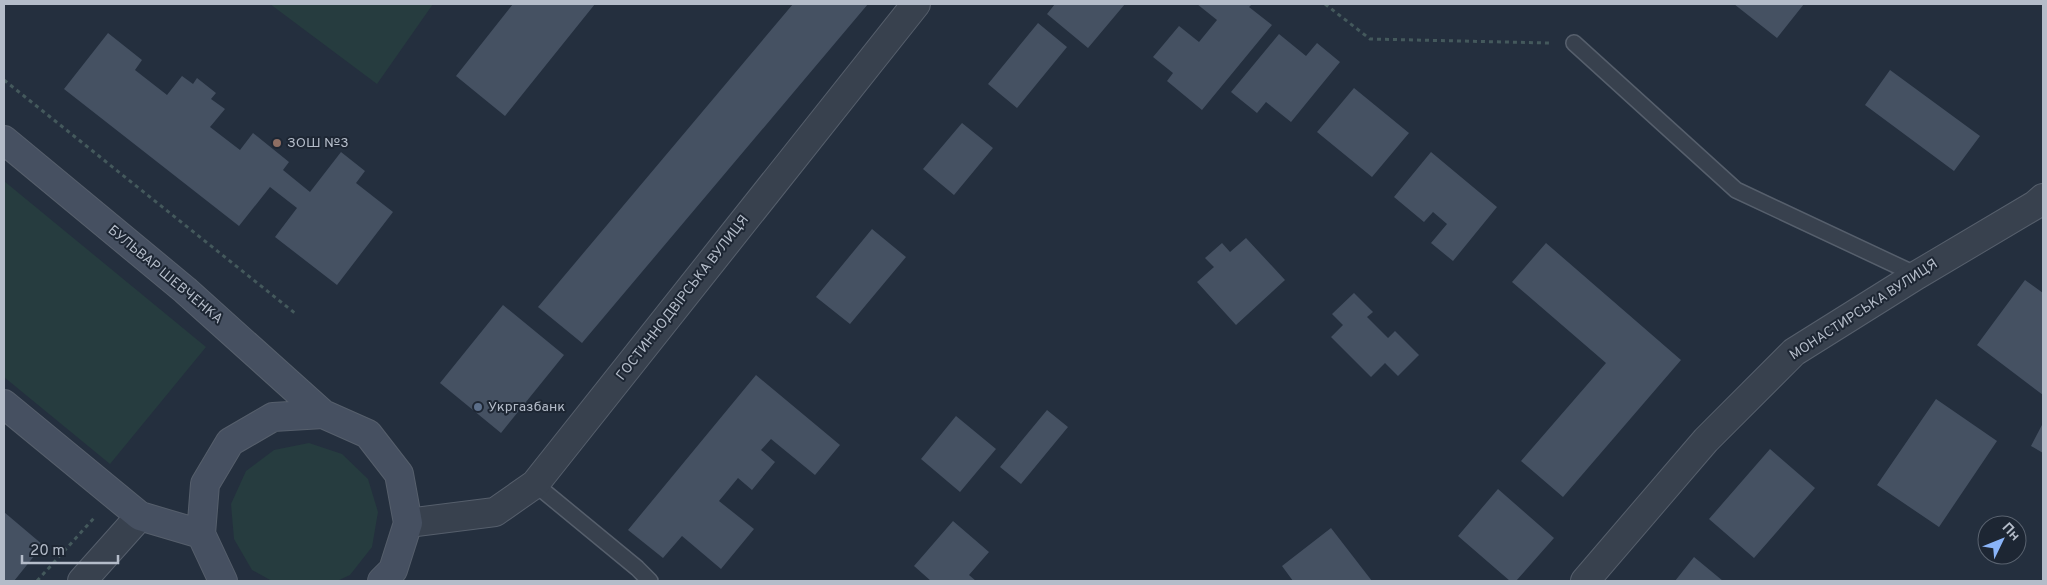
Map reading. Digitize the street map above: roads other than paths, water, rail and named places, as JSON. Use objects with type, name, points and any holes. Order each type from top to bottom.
[{"type":"main road","name":"БУЛЬВАР ШЕВЧЕНКА","points":[[4,140],[185,290],[322,414],[368,434],[399,474],[408,523],[393,570],[382,581]]},
{"type":"main road","points":[[4,404],[140,516],[201,534]]},
{"type":"main road","name":"БУЛЬВАР ШЕВЧЕНКА","points":[[223,581],[201,534],[204,484],[230,442],[273,416],[322,414]]},
{"type":"street","name":"ГОСТИННОДВІРСЬКА ВУЛИЦЯ","points":[[408,523],[495,512],[535,484],[916,4]]},
{"type":"street","name":"МОНАСТИРСЬКА ВУЛИЦЯ","points":[[1585,581],[1706,440],[1794,352],[1917,275],[2035,205],[2043,198]]},
{"type":"street","points":[[82,581],[140,516]]},
{"type":"lane","points":[[1574,43],[1736,190],[1917,275]]},
{"type":"lane","points":[[535,484],[637,568],[650,581]]},
{"type":"place","name":"ЗОШ №3","points":[[277,143]]},
{"type":"place","name":"Укргазбанк","points":[[478,407]]}]
